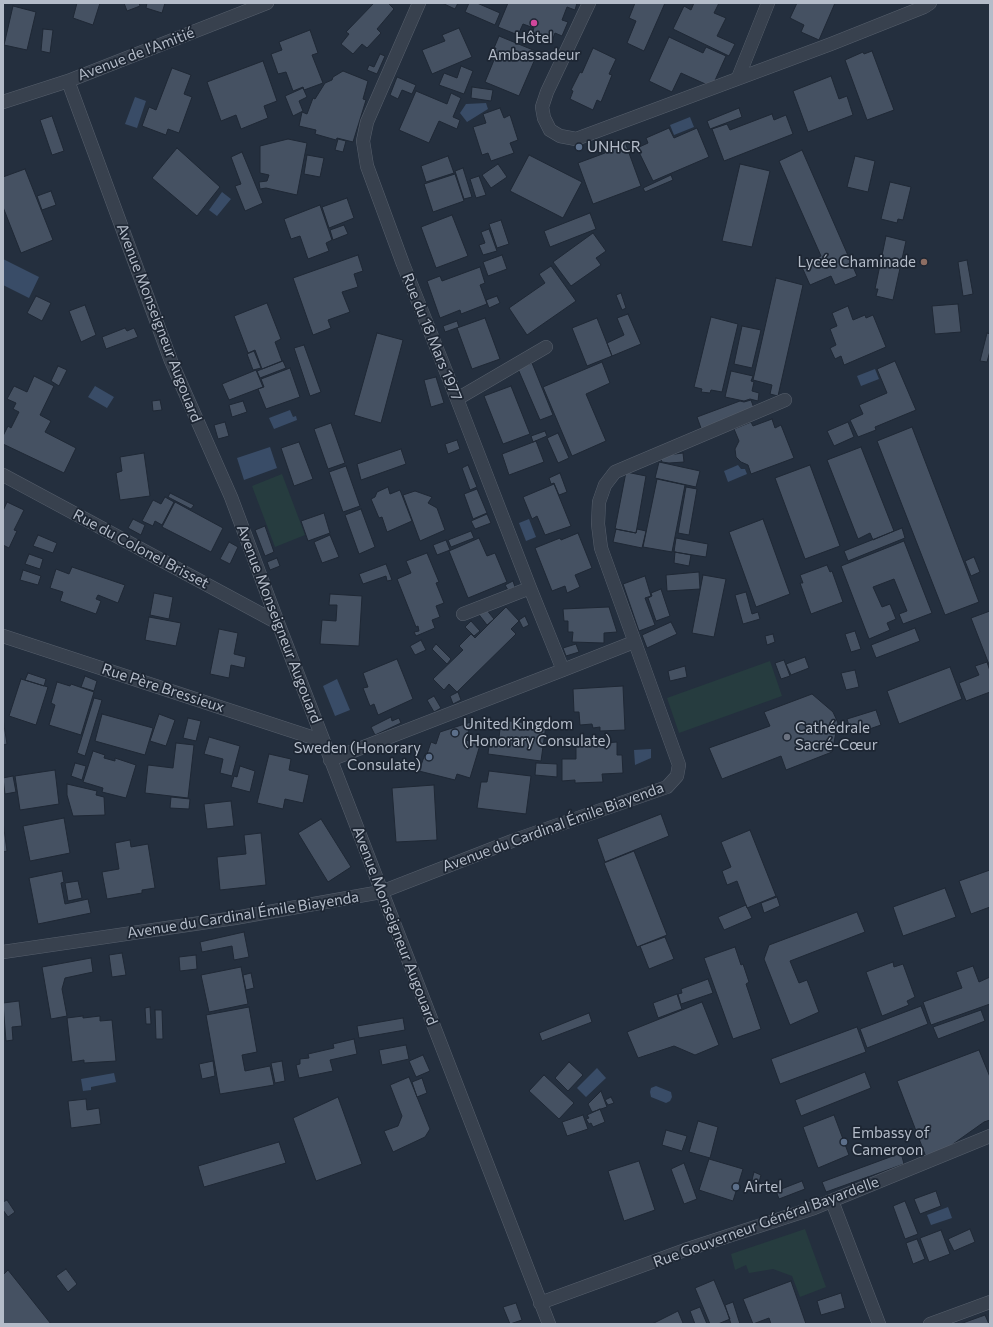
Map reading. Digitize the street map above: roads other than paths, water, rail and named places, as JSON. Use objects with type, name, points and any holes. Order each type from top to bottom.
[{"type":"street","name":"Avenue de l'Amitié","points":[[3,102],[68,81],[267,3]]},
{"type":"street","name":"Rue du 18 Mars 1977","points":[[419,3],[367,122],[363,141],[367,166],[403,264],[563,670]]},
{"type":"street","points":[[589,3],[547,92],[542,107],[544,118],[550,130],[560,136],[576,139],[831,44],[924,7],[930,3]]},
{"type":"street","points":[[738,78],[768,3]]},
{"type":"street","name":"Avenue Monseigneur Augouard","points":[[68,81],[171,360],[232,497],[330,760],[549,1324]]},
{"type":"street","points":[[457,399],[546,347]]},
{"type":"street","points":[[330,760],[634,642],[601,548],[598,524],[599,502],[605,485],[615,472],[785,400]]},
{"type":"street","name":"Rue du Colonel Brisset","points":[[3,476],[278,623]]},
{"type":"street","points":[[463,614],[530,588]]},
{"type":"street","name":"Rue Père Bressieux","points":[[3,636],[323,741]]},
{"type":"street","name":"Avenue du Cardinal Émile Biayenda","points":[[3,952],[235,918],[381,892],[512,841],[667,787],[677,776],[679,765],[634,642]]},
{"type":"street","name":"Rue Gouverneur Général Bayardelle","points":[[540,1303],[685,1250],[832,1201],[990,1136]]},
{"type":"street","points":[[832,1201],[879,1324]]},
{"type":"street","points":[[930,1324],[990,1302]]},
{"type":"water","points":[[135,97],[146,101],[137,128],[125,124]]},
{"type":"water","points":[[486,103],[488,109],[467,122],[460,113],[466,104]]},
{"type":"water","points":[[690,117],[694,127],[674,135],[670,125]]},
{"type":"water","points":[[222,192],[231,199],[217,216],[209,210]]},
{"type":"water","points":[[3,259],[39,277],[29,298],[3,285]]},
{"type":"water","points":[[875,369],[879,379],[861,386],[857,376]]},
{"type":"water","points":[[95,386],[114,397],[107,408],[88,397]]},
{"type":"water","points":[[290,410],[293,417],[296,416],[297,420],[274,429],[269,418]]},
{"type":"water","points":[[270,447],[277,468],[244,480],[237,458]]},
{"type":"water","points":[[738,465],[741,469],[745,469],[747,474],[728,482],[724,471]]},
{"type":"water","points":[[529,519],[536,537],[526,541],[519,523]]},
{"type":"water","points":[[337,679],[350,710],[335,716],[323,686]]},
{"type":"water","points":[[651,749],[651,758],[635,765],[634,750]]},
{"type":"water","points":[[597,1068],[606,1078],[586,1097],[577,1088]]},
{"type":"water","points":[[114,1073],[116,1082],[91,1087],[91,1090],[83,1091],[81,1079]]},
{"type":"water","points":[[656,1086],[671,1092],[672,1097],[670,1101],[666,1103],[651,1097],[651,1088]]},
{"type":"water","points":[[948,1207],[952,1218],[931,1225],[927,1215]]},
{"type":"place","name":"Hôtel Ambassadeur","points":[[534,23]]},
{"type":"place","name":"UNHCR","points":[[579,147]]},
{"type":"place","name":"Lycée Chaminade","points":[[924,262]]},
{"type":"place","name":"United Kingdom (Honorary Consulate)","points":[[455,733]]},
{"type":"place","name":"Cathédrale Sacré-Cœur","points":[[787,737]]},
{"type":"place","name":"Sweden (Honorary Consulate)","points":[[429,757]]},
{"type":"place","name":"Embassy of Cameroon","points":[[844,1142]]},
{"type":"place","name":"Airtel","points":[[736,1187]]}]
